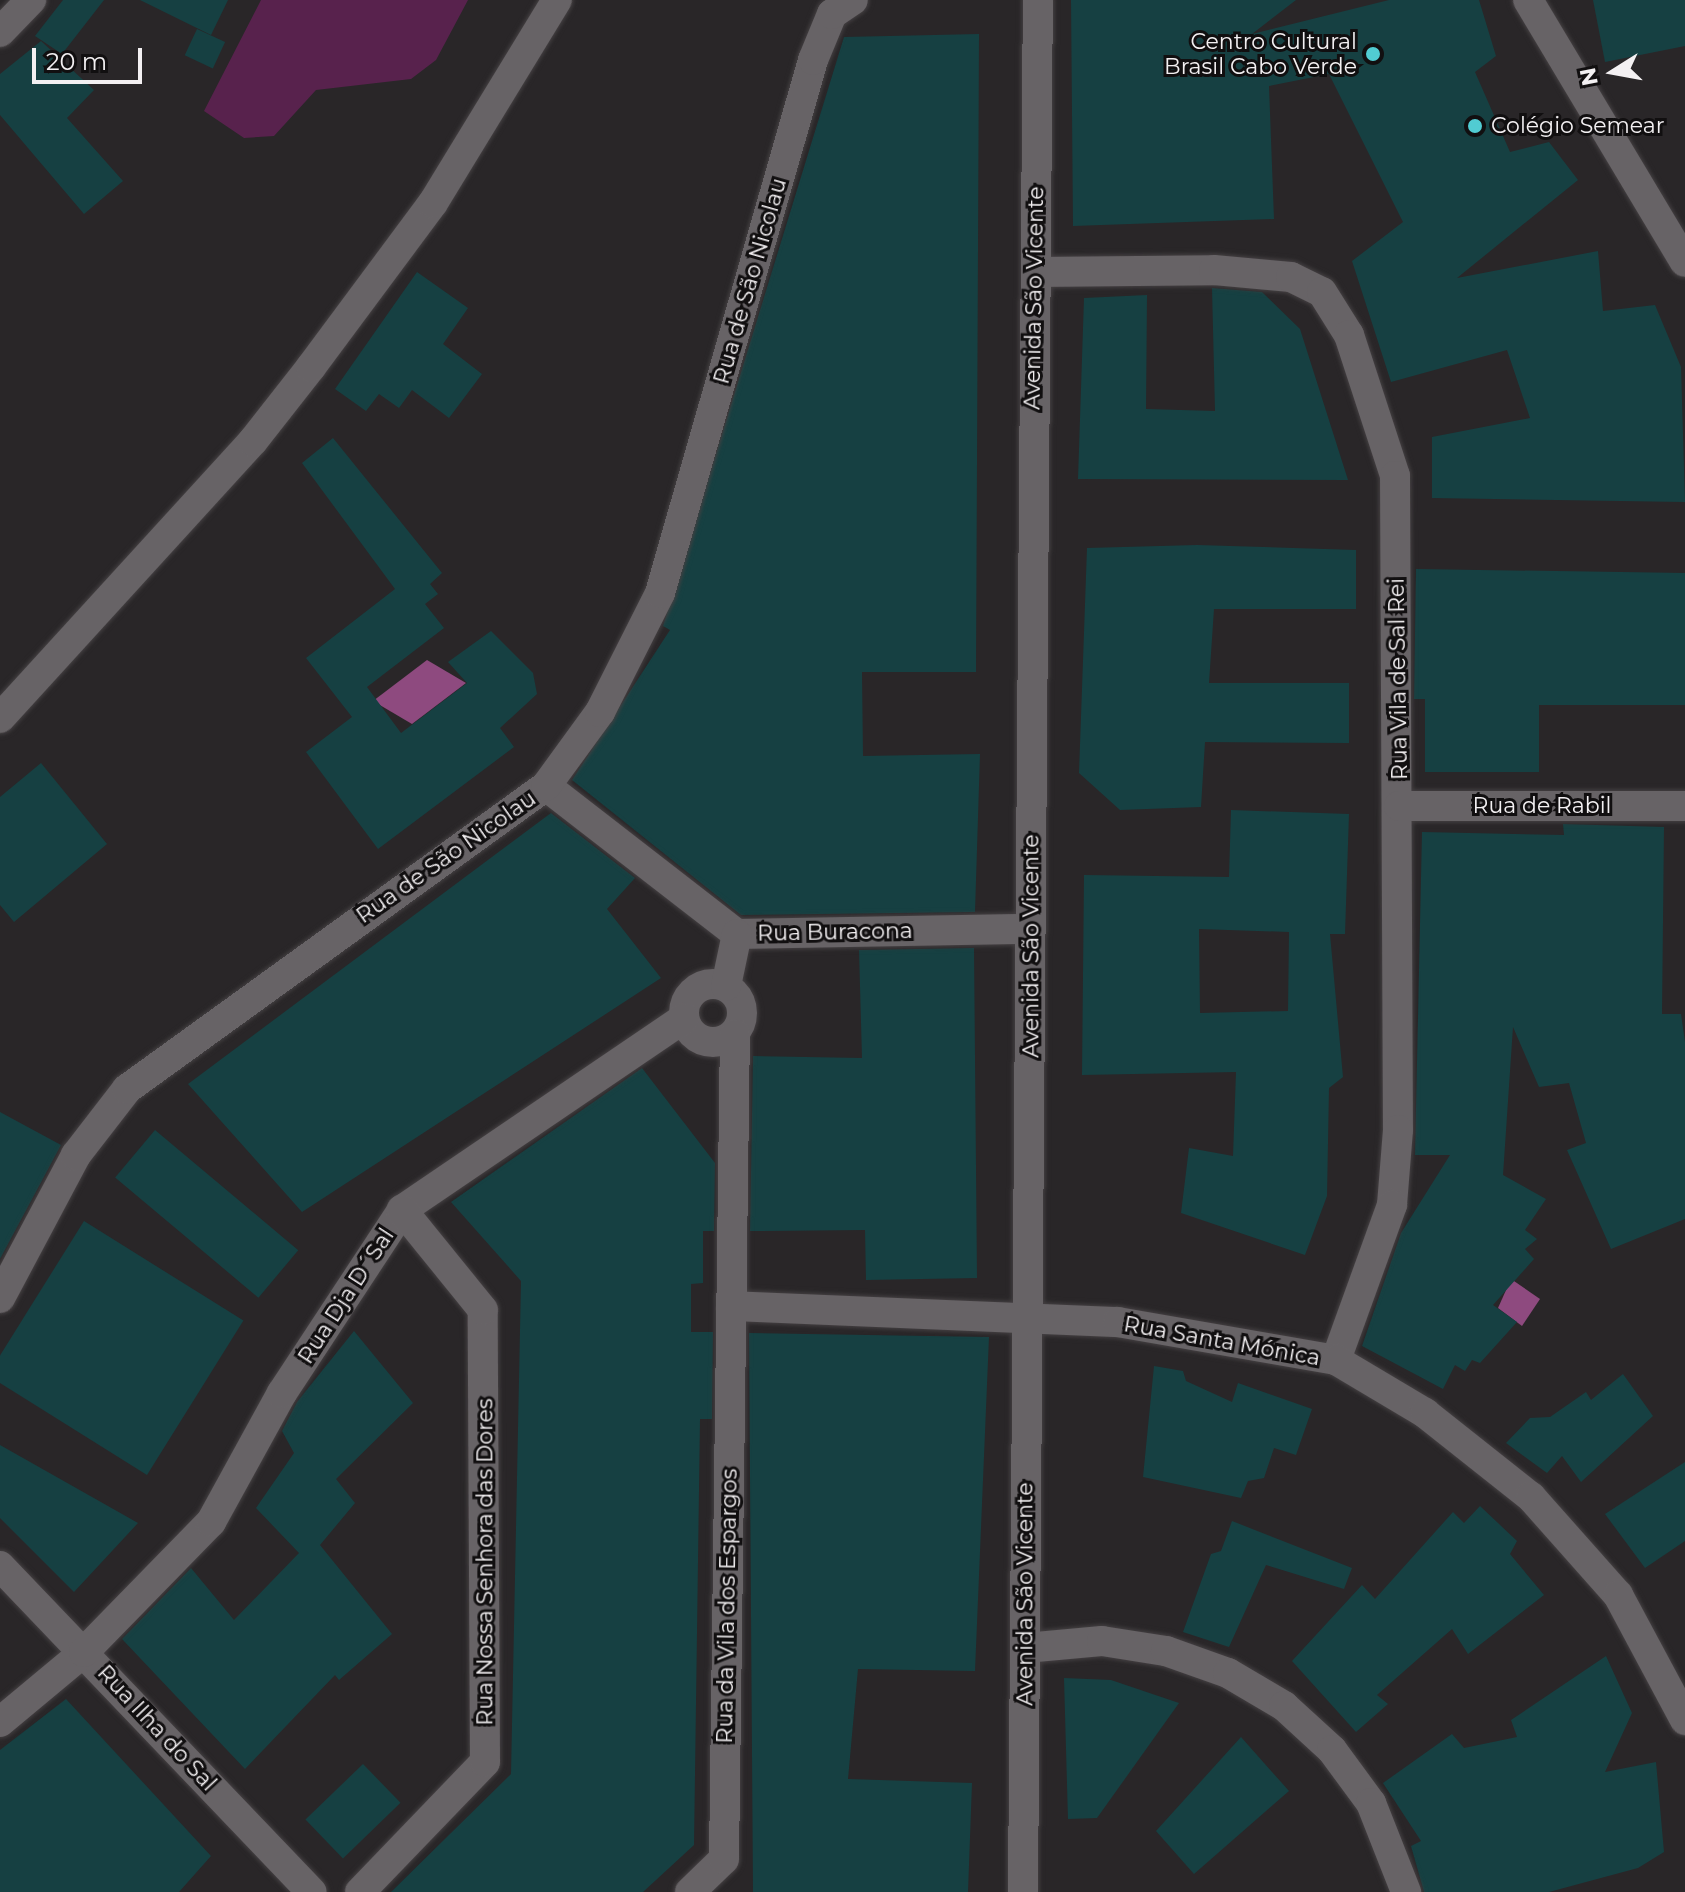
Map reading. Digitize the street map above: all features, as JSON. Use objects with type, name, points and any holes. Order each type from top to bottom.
[{"type":"street","points":[[0,32],[31,0]]},
{"type":"street","points":[[0,718],[292,391],[433,203],[557,0]]},
{"type":"street","name":"Rua de São Nicolau","points":[[0,1298],[76,1155],[127,1089],[546,786],[600,712],[660,593],[813,60],[832,14],[853,0]]},
{"type":"street","name":"Avenida São Vicente","points":[[1023,1892],[1038,0]]},
{"type":"street","points":[[1528,0],[1685,262]]},
{"type":"street","name":"Rua Vila de Sal Rei","points":[[1036,272],[1214,270],[1291,277],[1322,292],[1349,335],[1395,476],[1399,806],[1392,1205],[1336,1360]]},
{"type":"street","name":"Rua Buracona","points":[[546,786],[737,934],[1031,929]]},
{"type":"street","name":"Rua de Rabil","points":[[1399,806],[1685,806]]},
{"type":"street","points":[[726,986],[737,934]]},
{"type":"street","points":[[709,983],[726,986],[743,1008],[735,1034],[701,1039],[684,1018],[692,992],[709,983]]},
{"type":"street","name":"Rua Dja D´Sal","points":[[0,1722],[84,1652],[211,1522],[282,1393],[402,1210],[684,1018]]},
{"type":"street","name":"Rua da Vila dos Espargos","points":[[690,1892],[724,1859],[735,1034]]},
{"type":"street","name":"Rua Nossa Senhora das Dores","points":[[360,1892],[485,1762],[483,1310],[402,1210]]},
{"type":"street","name":"Rua Santa Mónica","points":[[731,1306],[1028,1322],[1118,1322],[1336,1360],[1425,1413],[1531,1497],[1618,1595],[1685,1720]]},
{"type":"street","name":"Rua Ilha do Sal","points":[[0,1566],[312,1892]]},
{"type":"street","points":[[1025,1648],[1102,1641],[1166,1651],[1228,1673],[1284,1706],[1332,1750],[1371,1803],[1406,1892]]},
{"type":"shaded area","points":[[261,0],[468,0],[436,60],[411,79],[316,90],[274,136],[244,138],[204,111]]},
{"type":"shaded area","points":[[427,660],[466,683],[412,724],[373,701]]},
{"type":"shaded area","points":[[1511,1279],[1540,1299],[1522,1326],[1498,1308]]},
{"type":"building","points":[[63,0],[104,0],[62,54],[35,36]]},
{"type":"building","points":[[140,0],[228,0],[211,35]]},
{"type":"building","points":[[1071,0],[1296,0],[1252,34],[1389,0],[1479,0],[1496,56],[1475,72],[1510,152],[1549,142],[1578,180],[1457,278],[1598,251],[1603,311],[1655,305],[1681,367],[1685,502],[1432,498],[1432,437],[1530,418],[1507,350],[1391,382],[1352,261],[1403,222],[1329,74],[1269,86],[1274,219],[1073,226]]},
{"type":"building","points":[[1593,0],[1685,0],[1685,46],[1605,62]]},
{"type":"building","points":[[197,29],[225,42],[213,68],[185,55]]},
{"type":"building","points":[[979,34],[976,672],[862,672],[863,756],[980,754],[975,912],[741,915],[572,780],[670,630],[663,626],[844,37]]},
{"type":"building","points":[[41,41],[94,90],[67,118],[123,181],[84,214],[0,115],[0,74]]},
{"type":"building","points":[[417,272],[468,308],[443,344],[482,374],[449,418],[412,390],[399,408],[379,394],[366,411],[335,389]]},
{"type":"building","points":[[1212,288],[1262,292],[1300,329],[1348,480],[1078,479],[1084,298],[1147,295],[1146,409],[1215,411]]},
{"type":"building","points":[[333,438],[442,573],[430,584],[438,594],[425,604],[444,628],[367,687],[401,733],[467,683],[448,662],[491,631],[533,673],[537,694],[500,728],[514,747],[378,849],[306,752],[352,717],[306,658],[395,589],[302,463]]},
{"type":"building","points":[[1197,545],[1356,550],[1356,609],[1214,609],[1209,683],[1349,683],[1349,743],[1205,742],[1201,807],[1120,810],[1079,773],[1087,548]]},
{"type":"building","points":[[1416,569],[1685,573],[1685,705],[1539,705],[1539,772],[1425,772],[1425,699],[1414,699]]},
{"type":"building","points":[[41,763],[107,844],[14,922],[0,905],[0,797]]},
{"type":"building","points":[[1231,810],[1349,814],[1345,934],[1330,934],[1343,1077],[1329,1088],[1327,1196],[1305,1255],[1181,1213],[1189,1148],[1233,1156],[1236,1072],[1082,1075],[1084,875],[1229,877]],"holes":[[[1199,929],[1289,932],[1288,1011],[1200,1013]]]},
{"type":"building","points":[[551,813],[635,878],[607,909],[661,978],[302,1212],[188,1084]]},
{"type":"building","points":[[1563,824],[1664,827],[1662,1014],[1681,1014],[1685,1042],[1685,1219],[1611,1249],[1567,1150],[1586,1143],[1569,1083],[1539,1087],[1513,1027],[1503,1175],[1546,1199],[1525,1230],[1537,1239],[1525,1249],[1534,1259],[1493,1305],[1517,1322],[1480,1363],[1472,1360],[1465,1371],[1455,1365],[1443,1389],[1362,1346],[1401,1233],[1450,1155],[1415,1155],[1422,832],[1564,835]]},
{"type":"building","points":[[974,948],[977,1278],[866,1280],[865,1230],[750,1231],[753,1056],[862,1058],[859,950]]},
{"type":"building","points":[[642,1068],[715,1163],[714,1231],[703,1231],[703,1283],[691,1284],[691,1332],[713,1332],[712,1419],[700,1419],[694,1845],[643,1892],[391,1892],[511,1774],[521,1281],[451,1202]]},
{"type":"building","points":[[0,1112],[61,1145],[0,1259]]},
{"type":"building","points":[[155,1130],[298,1250],[258,1298],[115,1177]]},
{"type":"building","points":[[84,1221],[243,1321],[147,1475],[0,1383],[0,1355]]},
{"type":"building","points":[[354,1331],[413,1403],[336,1479],[355,1503],[320,1545],[392,1634],[339,1680],[335,1675],[245,1769],[122,1639],[191,1568],[234,1620],[299,1553],[256,1508],[294,1453],[282,1431],[297,1402]]},
{"type":"building","points":[[749,1333],[989,1337],[975,1671],[858,1669],[848,1779],[972,1783],[968,1892],[753,1892]]},
{"type":"building","points":[[1154,1366],[1183,1371],[1186,1381],[1232,1402],[1238,1383],[1312,1409],[1296,1455],[1274,1448],[1264,1478],[1248,1481],[1241,1498],[1143,1477]]},
{"type":"building","points":[[1623,1374],[1653,1416],[1581,1482],[1562,1456],[1547,1473],[1506,1443],[1530,1418],[1550,1417],[1586,1392],[1591,1400]]},
{"type":"building","points":[[0,1445],[138,1523],[74,1592],[0,1518]]},
{"type":"building","points":[[1685,1462],[1685,1541],[1645,1568],[1605,1514]]},
{"type":"building","points":[[1480,1506],[1517,1541],[1510,1554],[1544,1595],[1468,1654],[1452,1629],[1377,1695],[1388,1704],[1356,1732],[1292,1661],[1362,1585],[1375,1599],[1453,1512],[1464,1523]]},
{"type":"building","points":[[1232,1521],[1352,1568],[1344,1589],[1266,1565],[1229,1647],[1183,1632],[1211,1554],[1221,1551]]},
{"type":"building","points":[[1606,1656],[1632,1713],[1605,1772],[1656,1762],[1664,1852],[1638,1868],[1549,1892],[1424,1892],[1411,1846],[1421,1841],[1383,1783],[1452,1734],[1464,1748],[1517,1737],[1511,1720]]},
{"type":"building","points":[[1064,1678],[1111,1680],[1179,1703],[1097,1818],[1068,1819]]},
{"type":"building","points":[[66,1699],[211,1856],[179,1892],[0,1892],[0,1750]]},
{"type":"building","points":[[1241,1737],[1289,1791],[1194,1874],[1156,1831]]},
{"type":"building","points":[[363,1764],[401,1803],[343,1858],[305,1820]]},
{"type":"place","name":"Centro Cultural Brasil Cabo Verde","points":[[1373,54]]},
{"type":"place","name":"Colégio Semear","points":[[1475,126]]}]
